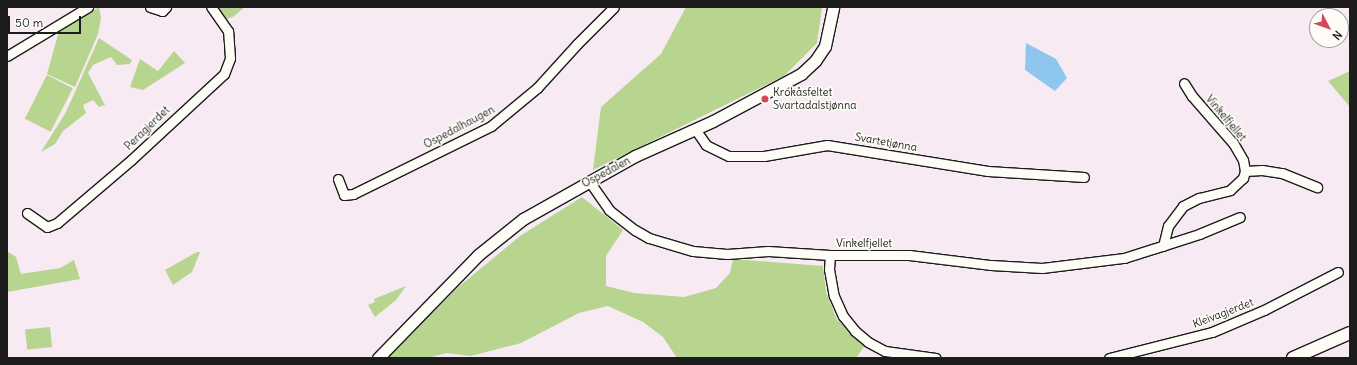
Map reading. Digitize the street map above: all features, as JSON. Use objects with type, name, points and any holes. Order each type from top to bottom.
[{"type":"main road","points":[[1293,358],[1350,333]]},
{"type":"street","points":[[7,56],[88,7]]},
{"type":"street","points":[[150,7],[162,11],[166,7]]},
{"type":"street","name":"Peragjerdet","points":[[27,213],[47,227],[57,223],[131,160],[224,74],[230,58],[228,31],[210,7]]},
{"type":"street","name":"Ospedalhaugen","points":[[338,179],[344,195],[353,194],[491,126],[537,88],[577,44],[614,7]]},
{"type":"street","name":"Ospedalen","points":[[378,358],[473,260],[504,233],[538,210],[667,140],[695,130],[778,88],[810,67],[827,41],[833,7]]},
{"type":"street","name":"Vinkelfjellet","points":[[1184,83],[1192,96],[1233,143],[1243,160],[1245,171]]},
{"type":"street","name":"Svartetjønna","points":[[695,130],[706,145],[729,156],[764,156],[827,145],[988,171],[1084,177]]},
{"type":"street","points":[[1163,246],[1170,222],[1183,206],[1199,198],[1230,190],[1239,182],[1245,171],[1262,170],[1282,173],[1317,187]]},
{"type":"street","name":"Vinkelfjellet","points":[[589,181],[606,206],[623,221],[649,238],[693,251],[727,254],[768,251],[830,255],[909,255],[991,265],[1042,268],[1105,261],[1163,246],[1240,217]]},
{"type":"street","points":[[830,255],[829,269],[834,296],[843,316],[855,331],[868,342],[885,351],[936,358]]},
{"type":"street","name":"Kleivagjerdet","points":[[1109,358],[1212,332],[1264,310],[1338,272]]},
{"type":"green space","points":[[99,7],[101,18],[98,34],[75,87],[47,74],[59,31]]},
{"type":"green space","points":[[217,7],[245,7],[233,17],[227,19]]},
{"type":"green space","points":[[686,7],[822,7],[817,43],[784,76],[593,170],[601,107],[661,54]]},
{"type":"green space","points":[[99,38],[132,60],[130,64],[117,65],[111,57],[93,65],[88,73],[105,105],[99,107],[93,100],[83,105],[86,113],[63,131],[55,144],[41,152],[66,112]]},
{"type":"green space","points":[[174,51],[185,63],[143,90],[130,87],[140,59],[158,71]]},
{"type":"green space","points":[[1350,71],[1350,107],[1328,81]]},
{"type":"green space","points":[[47,75],[73,88],[51,132],[25,119]]},
{"type":"green space","points":[[582,197],[623,230],[606,256],[606,286],[634,293],[684,297],[716,288],[730,273],[733,259],[823,266],[826,292],[837,320],[867,343],[856,358],[677,358],[663,337],[643,322],[608,306],[579,313],[521,343],[471,356],[446,353],[428,358],[388,358],[456,289],[520,236]]},
{"type":"green space","points":[[7,251],[16,257],[21,274],[60,268],[74,260],[80,279],[7,292]]},
{"type":"green space","points":[[197,252],[200,252],[192,272],[173,285],[165,270]]},
{"type":"green space","points":[[406,286],[396,300],[375,317],[368,305],[375,302],[374,299]]},
{"type":"green space","points":[[50,327],[52,347],[27,350],[25,330]]},
{"type":"water","points":[[1026,43],[1056,59],[1067,78],[1055,91],[1025,70]]},
{"type":"place","name":"Krokåsfeltet Svartadalstjønna","points":[[765,99]]}]
